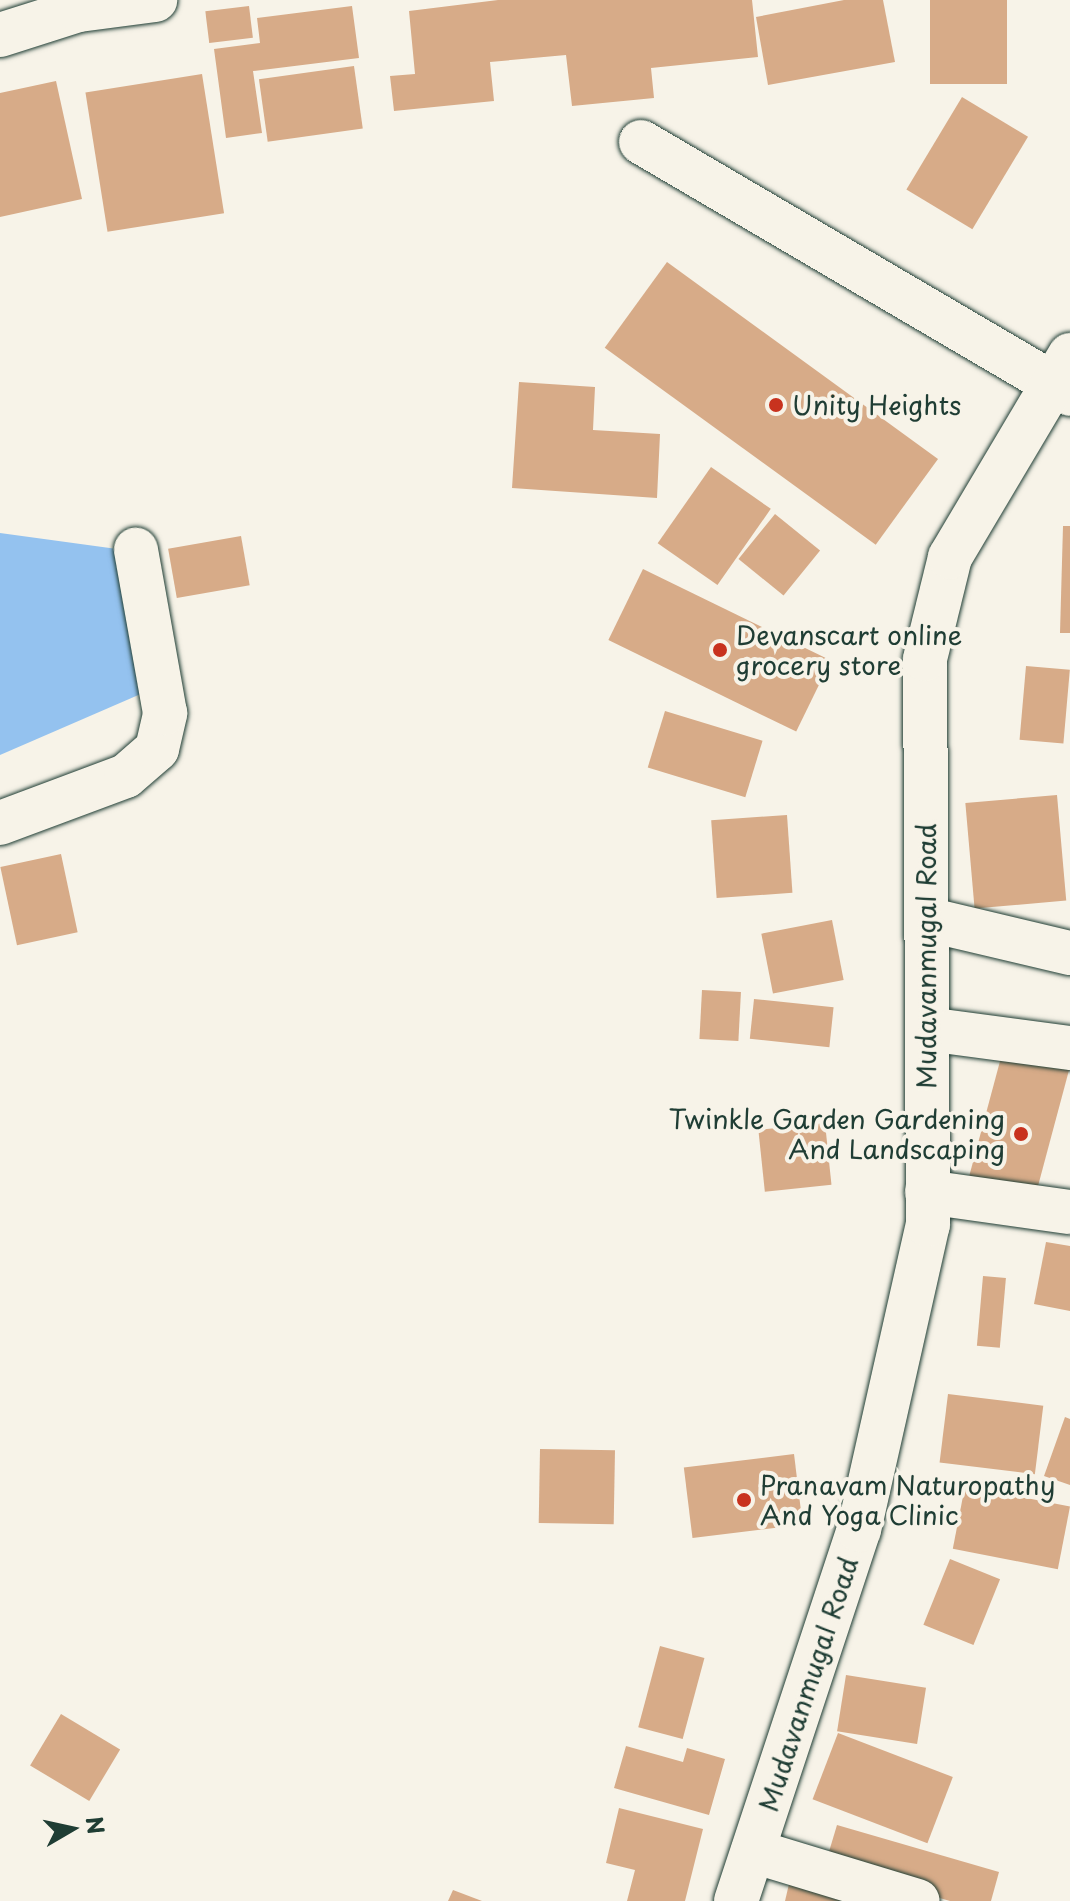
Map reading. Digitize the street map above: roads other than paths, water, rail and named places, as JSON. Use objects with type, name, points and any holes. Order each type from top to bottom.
[{"type":"street","points":[[0,35],[79,10],[155,0]]},
{"type":"street","points":[[641,142],[1064,378]]},
{"type":"street","name":"Mudavanmugal Road","points":[[736,1901],[859,1530],[915,1300],[927,1192],[925,659],[950,557],[1064,378]]},
{"type":"street","points":[[0,823],[126,776],[157,749],[165,713],[136,550]]},
{"type":"street","points":[[926,919],[1070,953]]},
{"type":"street","points":[[927,1029],[1070,1048]]},
{"type":"street","points":[[927,1192],[1070,1212]]},
{"type":"street","points":[[753,1851],[918,1901]]},
{"type":"water","points":[[0,533],[117,549],[143,693],[0,755]]},
{"type":"place","name":"Unity Heights","points":[[776,405]]},
{"type":"place","name":"Devanscart online grocery store","points":[[720,650]]},
{"type":"place","name":"Twinkle Garden Gardening And Landscaping","points":[[1021,1134]]},
{"type":"place","name":"Pranavam Naturopathy And Yoga Clinic","points":[[744,1500]]}]
